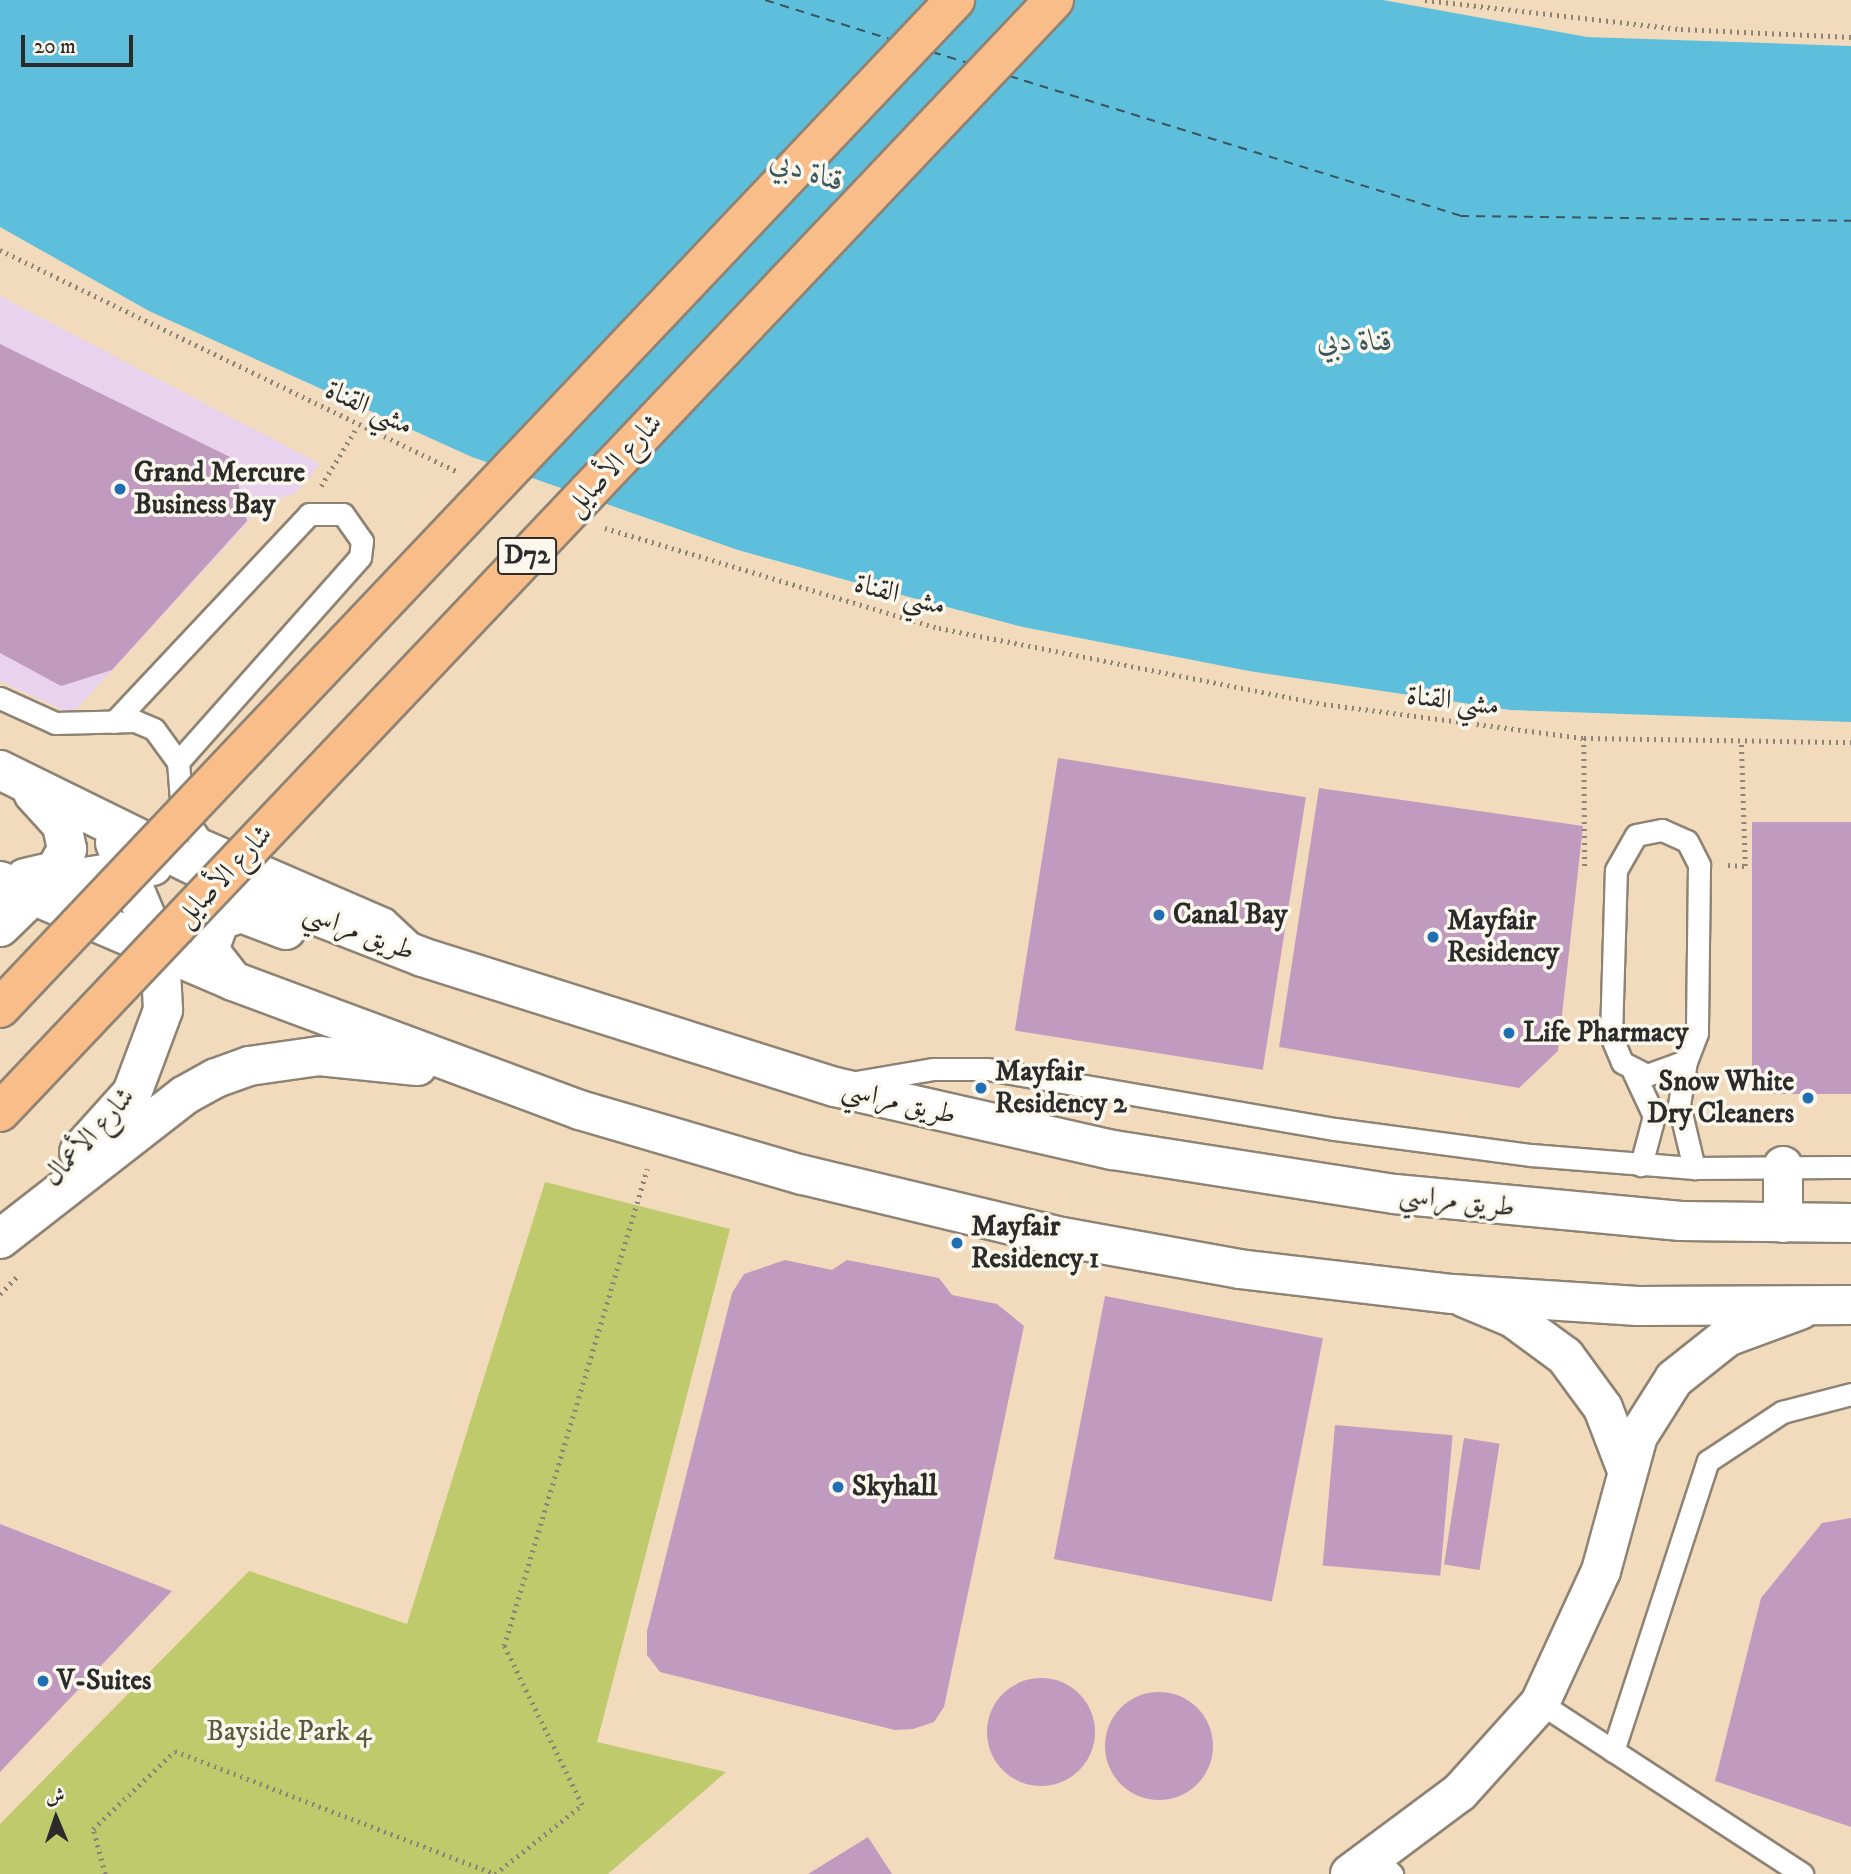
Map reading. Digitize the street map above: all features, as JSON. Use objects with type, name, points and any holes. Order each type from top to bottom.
[{"type":"main road","name":"D72","points":[[0,1008],[955,0]]},
{"type":"main road","name":"شارع الأصايل","points":[[0,1112],[1054,0]]},
{"type":"street","name":"طريق مراسي","points":[[10,774],[104,824],[217,877],[422,957],[835,1087],[1087,1144],[1267,1176],[1536,1210],[1783,1223],[1851,1223]]},
{"type":"street","points":[[0,870],[44,877],[67,849],[62,825],[10,774]]},
{"type":"street","name":"شارع الأعمال","points":[[0,1237],[137,1085],[163,1010],[160,950],[128,866],[104,824]]},
{"type":"street","points":[[15,889],[128,866],[217,877]]},
{"type":"street","points":[[0,928],[15,889]]},
{"type":"street","points":[[15,889],[233,981],[470,1072],[657,1134],[803,1175],[1150,1255],[1453,1294],[1638,1306],[1844,1306]]},
{"type":"street","points":[[233,981],[209,950],[213,928],[230,914],[260,918],[369,960],[422,957]]},
{"type":"street","points":[[0,1237],[185,1095],[249,1066],[319,1056],[470,1072]]},
{"type":"street","points":[[1783,1166],[1783,1223]]},
{"type":"street","points":[[1453,1294],[1513,1318],[1565,1356],[1603,1408],[1626,1468]]},
{"type":"street","points":[[1373,1869],[1460,1792],[1540,1703],[1601,1571],[1626,1468],[1654,1406],[1699,1356],[1757,1321],[1844,1306]]},
{"type":"lane","points":[[114,722],[297,525],[326,509],[343,514],[362,541],[360,557],[178,762]]},
{"type":"lane","points":[[0,698],[55,723],[114,722],[154,729],[178,762],[182,813],[200,839],[385,919],[422,957]]},
{"type":"lane","points":[[1642,1165],[1654,1116],[1633,1071],[1611,1036],[1616,870],[1626,844],[1649,830],[1676,833],[1699,865],[1697,1033],[1686,1061],[1679,1105],[1694,1168]]},
{"type":"lane","points":[[1633,1071],[1661,1075],[1686,1061]]},
{"type":"lane","points":[[835,1087],[934,1069],[986,1069],[1347,1131],[1642,1165],[1694,1168],[1851,1167]]},
{"type":"lane","points":[[1613,1751],[1709,1461],[1782,1412],[1851,1394]]},
{"type":"lane","points":[[1540,1703],[1802,1874]]},
{"type":"path","points":[[1425,0],[1681,29],[1851,37]]},
{"type":"path","name":"مشي القناة","points":[[0,250],[357,428],[463,473]]},
{"type":"path","points":[[297,525],[357,428]]},
{"type":"path","name":"مشي القناة","points":[[595,524],[851,604],[1066,656],[1324,704],[1584,738],[1851,742]]},
{"type":"path","points":[[1584,738],[1585,870],[1616,870]]},
{"type":"path","points":[[1699,865],[1745,866],[1741,742]]},
{"type":"path","points":[[105,1874],[93,1829],[175,1751],[495,1874],[582,1805],[504,1646],[657,1134]]},
{"type":"shaded area","name":"Grand Mercure Business Bay","points":[[0,296],[320,464],[296,493],[264,504],[72,714],[0,681]]},
{"type":"green space","name":"Bayside Park 4","points":[[545,1182],[730,1229],[597,1742],[726,1772],[608,1874],[0,1874],[0,1824],[249,1571],[407,1624]]},
{"type":"water","name":"قناة دبي","points":[[0,0],[1383,0],[1587,37],[1851,46],[1851,722],[1510,710],[1249,671],[1023,627],[864,585],[738,550],[472,457],[149,311],[0,227]]},
{"type":"building","name":"Grand Mercure Business Bay","points":[[0,344],[232,458],[247,521],[112,670],[61,686],[0,653]]},
{"type":"building","name":"Canal Bay","points":[[1058,758],[1306,797],[1263,1070],[1015,1031]]},
{"type":"building","name":"Mayfair Residency","points":[[1319,788],[1583,826],[1558,1051],[1519,1088],[1279,1047]]},
{"type":"building","points":[[1752,822],[1851,822],[1851,1094],[1752,1094]]},
{"type":"building","name":"Skyhall","points":[[785,1260],[832,1270],[847,1260],[939,1278],[952,1295],[997,1304],[1024,1326],[944,1707],[934,1722],[913,1729],[895,1730],[660,1672],[647,1655],[647,1631],[732,1293],[744,1274]]},
{"type":"building","points":[[1105,1296],[1323,1338],[1272,1601],[1054,1559]]},
{"type":"building","points":[[1335,1425],[1453,1435],[1440,1576],[1323,1565]]},
{"type":"building","points":[[1464,1438],[1500,1444],[1480,1570],[1444,1564]]},
{"type":"building","points":[[1851,1518],[1851,1827],[1715,1781],[1761,1598],[1822,1523]]},
{"type":"building","name":"V-Suites","points":[[0,1524],[172,1591],[0,1772]]},
{"type":"building","points":[[1041,1678],[1062,1682],[1079,1694],[1091,1711],[1095,1732],[1091,1753],[1079,1770],[1062,1782],[1041,1786],[1020,1782],[1003,1770],[991,1753],[987,1732],[991,1711],[1003,1694],[1020,1682]]},
{"type":"building","points":[[1159,1692],[1180,1696],[1197,1708],[1209,1725],[1213,1746],[1209,1767],[1197,1784],[1180,1796],[1159,1800],[1138,1796],[1121,1784],[1109,1767],[1105,1746],[1109,1725],[1121,1708],[1138,1696]]},
{"type":"building","points":[[868,1837],[892,1874],[808,1874]]},
{"type":"ferry route","points":[[765,0],[893,40]]},
{"type":"ferry route","points":[[932,52],[967,63]]},
{"type":"ferry route","points":[[1009,76],[1460,216],[1851,221]]},
{"type":"place","name":"Grand Mercure Business Bay","points":[[120,489]]},
{"type":"place","name":"Canal Bay","points":[[1159,915]]},
{"type":"place","name":"Mayfair Residency","points":[[1433,937]]},
{"type":"place","name":"Life Pharmacy","points":[[1509,1033]]},
{"type":"place","name":"Mayfair Residency 2","points":[[981,1088]]},
{"type":"place","name":"Snow White Dry Cleaners","points":[[1808,1098]]},
{"type":"place","name":"Mayfair Residency 1","points":[[957,1243]]},
{"type":"place","name":"Skyhall","points":[[838,1487]]},
{"type":"place","name":"V-Suites","points":[[43,1681]]}]
